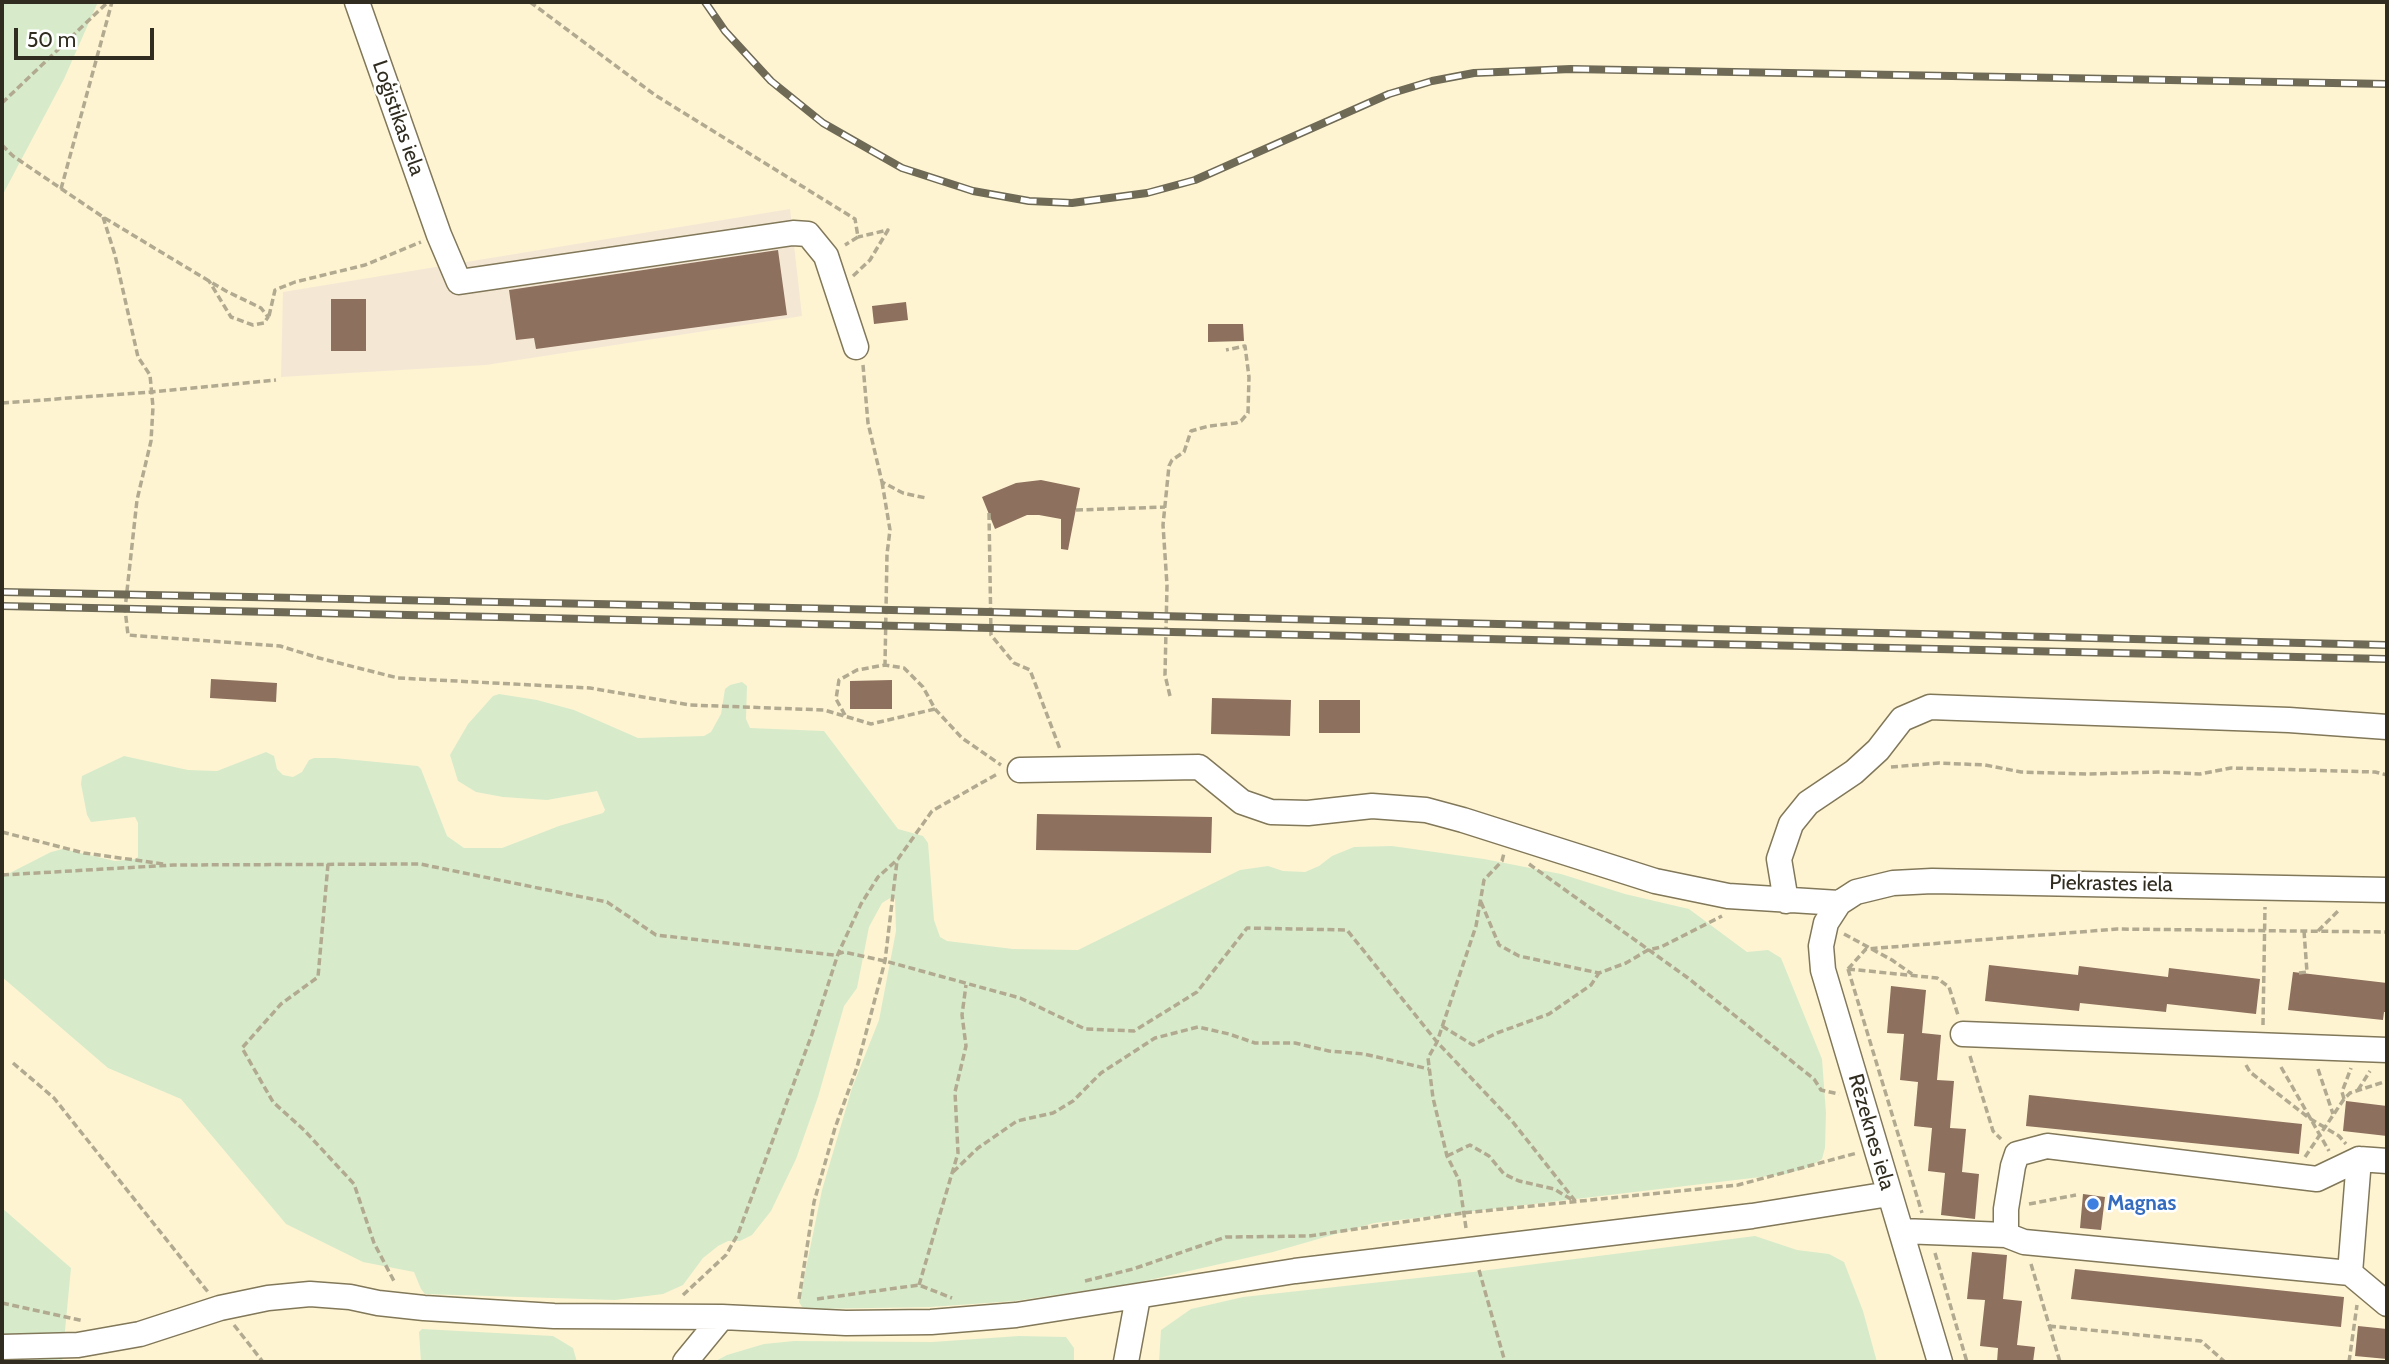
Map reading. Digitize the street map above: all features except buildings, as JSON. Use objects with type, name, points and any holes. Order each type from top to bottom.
[{"type":"street","name":"Loģistikas iela","points":[[357,2],[439,234],[459,282],[793,233],[807,234],[826,256]]},
{"type":"street","points":[[826,256],[856,347]]},
{"type":"street","points":[[1786,901],[1779,859],[1791,824],[1808,803],[1857,770],[1878,750],[1902,719],[1930,707],[2289,720],[2387,727]]},
{"type":"street","points":[[1020,770],[1199,767],[1242,802],[1271,812],[1308,813],[1372,806],[1426,810],[1655,881],[1728,896],[1786,901],[1832,913]]},
{"type":"street","name":"Piekrastes iela","points":[[1832,913],[1856,892],[1893,883],[1932,881],[2387,890]]},
{"type":"street","name":"Rēzeknes iela","points":[[1832,913],[1821,946],[1823,970],[1940,1362]]},
{"type":"street","points":[[1964,1034],[2387,1050]]},
{"type":"street","points":[[2015,1239],[2006,1209],[2017,1154],[2047,1146],[2317,1178],[2350,1163],[2387,1161]]},
{"type":"street","points":[[2350,1163],[2355,1278]]},
{"type":"street","points":[[2,1347],[78,1345],[140,1334],[220,1308],[268,1298],[310,1294],[408,1306],[554,1316],[722,1317],[846,1323],[931,1322],[1016,1315],[1295,1271],[1752,1216],[1889,1194]]},
{"type":"street","points":[[1901,1231],[1928,1230],[2015,1239],[2355,1278],[2387,1304]]},
{"type":"street","points":[[1126,1362],[1138,1297]]},
{"type":"street","points":[[685,1362],[722,1317]]},
{"type":"path","points":[[2,103],[110,2]]},
{"type":"path","points":[[61,190],[110,2]]},
{"type":"path","points":[[530,2],[655,95],[855,219],[858,237]]},
{"type":"path","points":[[2,145],[61,190],[209,281],[261,307],[268,317]]},
{"type":"path","points":[[103,217],[115,255],[138,357],[150,375],[152,433],[137,500],[125,609],[128,635],[280,646],[319,659],[398,678],[590,688],[690,705],[824,710],[871,724],[935,709]]},
{"type":"path","points":[[826,256],[858,237],[888,230],[870,260],[852,278],[841,302]]},
{"type":"path","points":[[209,281],[232,317],[253,324],[264,323],[275,290],[295,282],[365,265],[439,234]]},
{"type":"path","points":[[1170,696],[1165,675],[1167,585],[1163,525],[1169,466],[1172,460],[1184,452],[1188,434],[1209,426],[1236,423],[1248,413],[1250,377],[1245,346],[1226,350]]},
{"type":"path","points":[[856,347],[863,362],[868,423],[890,530],[887,554],[885,664]]},
{"type":"path","points":[[2,403],[151,393],[276,380]]},
{"type":"path","points":[[882,482],[903,494],[926,498]]},
{"type":"path","points":[[1076,510],[1165,508]]},
{"type":"path","points":[[989,513],[991,635],[1014,663],[1030,670],[1034,677],[1066,768]]},
{"type":"path","points":[[661,1316],[726,1255],[738,1234],[812,1034],[838,954],[861,904],[878,877],[898,859],[932,811],[1007,769],[962,738],[935,709],[923,687],[904,668],[885,664],[857,670],[839,680],[836,699],[846,717]]},
{"type":"path","points":[[1857,770],[1939,763],[1985,765],[2021,772],[2074,774],[2200,774],[2231,768],[2352,771],[2387,775]]},
{"type":"path","points":[[2,832],[85,853],[173,865]]},
{"type":"path","points":[[1506,1362],[1472,1251],[1459,1180],[1447,1156],[1433,1098],[1427,1058],[1437,1041],[1476,926],[1484,880],[1502,861],[1509,836]]},
{"type":"path","points":[[898,859],[885,961],[857,1067],[835,1128],[814,1202],[798,1304],[877,1289],[919,1285],[950,1298],[961,1297]]},
{"type":"path","points":[[1528,863],[1689,978],[1814,1079],[1821,1090],[1861,1099]]},
{"type":"path","points":[[329,864],[318,977],[281,1004],[242,1048],[273,1102],[304,1130],[354,1184],[374,1243],[408,1306]]},
{"type":"path","points":[[2,875],[173,865],[420,864],[607,902],[656,935],[838,954],[844,952],[885,961],[1020,998],[1085,1029],[1134,1031],[1197,992],[1247,928],[1347,930],[1437,1041],[1512,1121],[1576,1202]]},
{"type":"path","points":[[2266,887],[2264,930],[2269,1045],[2319,1136],[2350,1163]]},
{"type":"path","points":[[1480,900],[1499,945],[1519,956],[1599,972],[1661,947],[1758,899]]},
{"type":"path","points":[[1832,913],[1871,949],[1914,976]]},
{"type":"path","points":[[1967,1362],[1848,969],[1866,949],[2117,929],[2387,932]]},
{"type":"path","points":[[2299,973],[2307,972],[2304,931]]},
{"type":"path","points":[[1442,1026],[1474,1045],[1497,1033],[1549,1014],[1591,985],[1599,972]]},
{"type":"path","points":[[919,1285],[958,1153],[955,1092],[966,1046],[962,1015],[966,985]]},
{"type":"path","points":[[953,1172],[978,1148],[1017,1121],[1053,1113],[1073,1101],[1101,1073],[1155,1038],[1198,1027],[1255,1043],[1295,1044],[1364,1054],[1429,1069]]},
{"type":"path","points":[[2235,1044],[2250,1072],[2309,1118],[2339,1136],[2350,1163]]},
{"type":"path","points":[[2313,1047],[2333,1114]]},
{"type":"path","points":[[2344,1099],[2342,1092],[2351,1067],[2351,1049]]},
{"type":"path","points":[[13,1063],[54,1098],[263,1362]]},
{"type":"path","points":[[2290,1175],[2350,1093],[2387,1081]]},
{"type":"path","points":[[1447,1156],[1470,1145],[1489,1156],[1504,1174],[1519,1181],[1554,1189],[1576,1202]]},
{"type":"path","points":[[1077,1283],[1133,1269],[1226,1237],[1309,1236],[1464,1213],[1738,1185],[1876,1148]]},
{"type":"path","points":[[2006,1209],[2076,1195]]},
{"type":"path","points":[[2015,1239],[2060,1362]]},
{"type":"path","points":[[2349,1362],[2355,1278]]},
{"type":"path","points":[[2,1303],[90,1323]]},
{"type":"path","points":[[2049,1326],[2201,1341],[2225,1362]]},
{"type":"path","points":[[1192,1362],[1198,1362]]},
{"type":"shaded area","points":[[790,209],[802,316],[486,365],[281,377],[283,292]]},
{"type":"green space","points":[[2,2],[98,2],[64,79],[2,196]]},
{"type":"green space","points":[[742,682],[747,686],[746,719],[750,728],[824,731],[898,829],[923,836],[928,843],[934,920],[940,937],[947,941],[1013,949],[1078,950],[1240,870],[1268,866],[1283,871],[1305,872],[1354,847],[1392,846],[1484,859],[1561,874],[1625,894],[1689,909],[1747,952],[1768,950],[1781,958],[1822,1059],[1826,1113],[1822,1159],[1809,1167],[1786,1174],[1374,1223],[1273,1252],[1136,1283],[1015,1301],[930,1307],[802,1307],[799,1302],[822,1190],[852,1088],[879,1020],[896,931],[895,899],[892,897],[882,903],[869,927],[857,988],[844,1006],[818,1097],[796,1159],[771,1211],[752,1235],[718,1246],[703,1258],[683,1285],[663,1294],[615,1300],[425,1294],[414,1272],[363,1262],[286,1224],[181,1099],[108,1068],[2,977],[2,877],[51,852],[63,849],[115,861],[138,857],[138,823],[135,817],[91,822],[81,784],[82,776],[124,756],[188,770],[217,771],[266,752],[274,756],[277,769],[283,775],[293,777],[302,772],[309,760],[314,758],[418,766],[447,836],[464,848],[502,848],[559,826],[603,813],[605,810],[597,791],[547,800],[503,797],[476,792],[458,781],[450,755],[468,724],[493,696],[499,694],[537,700],[574,710],[638,738],[704,736],[711,732],[721,714],[725,689]]},
{"type":"green space","points":[[2,1208],[71,1268],[62,1362],[2,1362]]},
{"type":"green space","points":[[1755,1236],[1797,1250],[1829,1254],[1844,1262],[1863,1311],[1877,1362],[1159,1362],[1161,1330],[1191,1309],[1243,1297],[1473,1272]]},
{"type":"green space","points":[[422,1329],[553,1336],[573,1348],[577,1362],[421,1362],[419,1332]]},
{"type":"green space","points":[[1019,1336],[1066,1337],[1074,1348],[1074,1362],[714,1362],[727,1355],[764,1344],[794,1341],[932,1342]]},
{"type":"railway","points":[[705,2],[725,31],[771,81],[823,123],[902,168],[973,191],[1029,201],[1072,203],[1147,193],[1195,180],[1389,94],[1432,81],[1474,73],[1571,69],[2387,84]]},
{"type":"railway","points":[[2,592],[2387,645]]},
{"type":"railway","points":[[2,606],[2387,659]]},
{"type":"place","name":"Magnas","points":[[2093,1204]]}]
